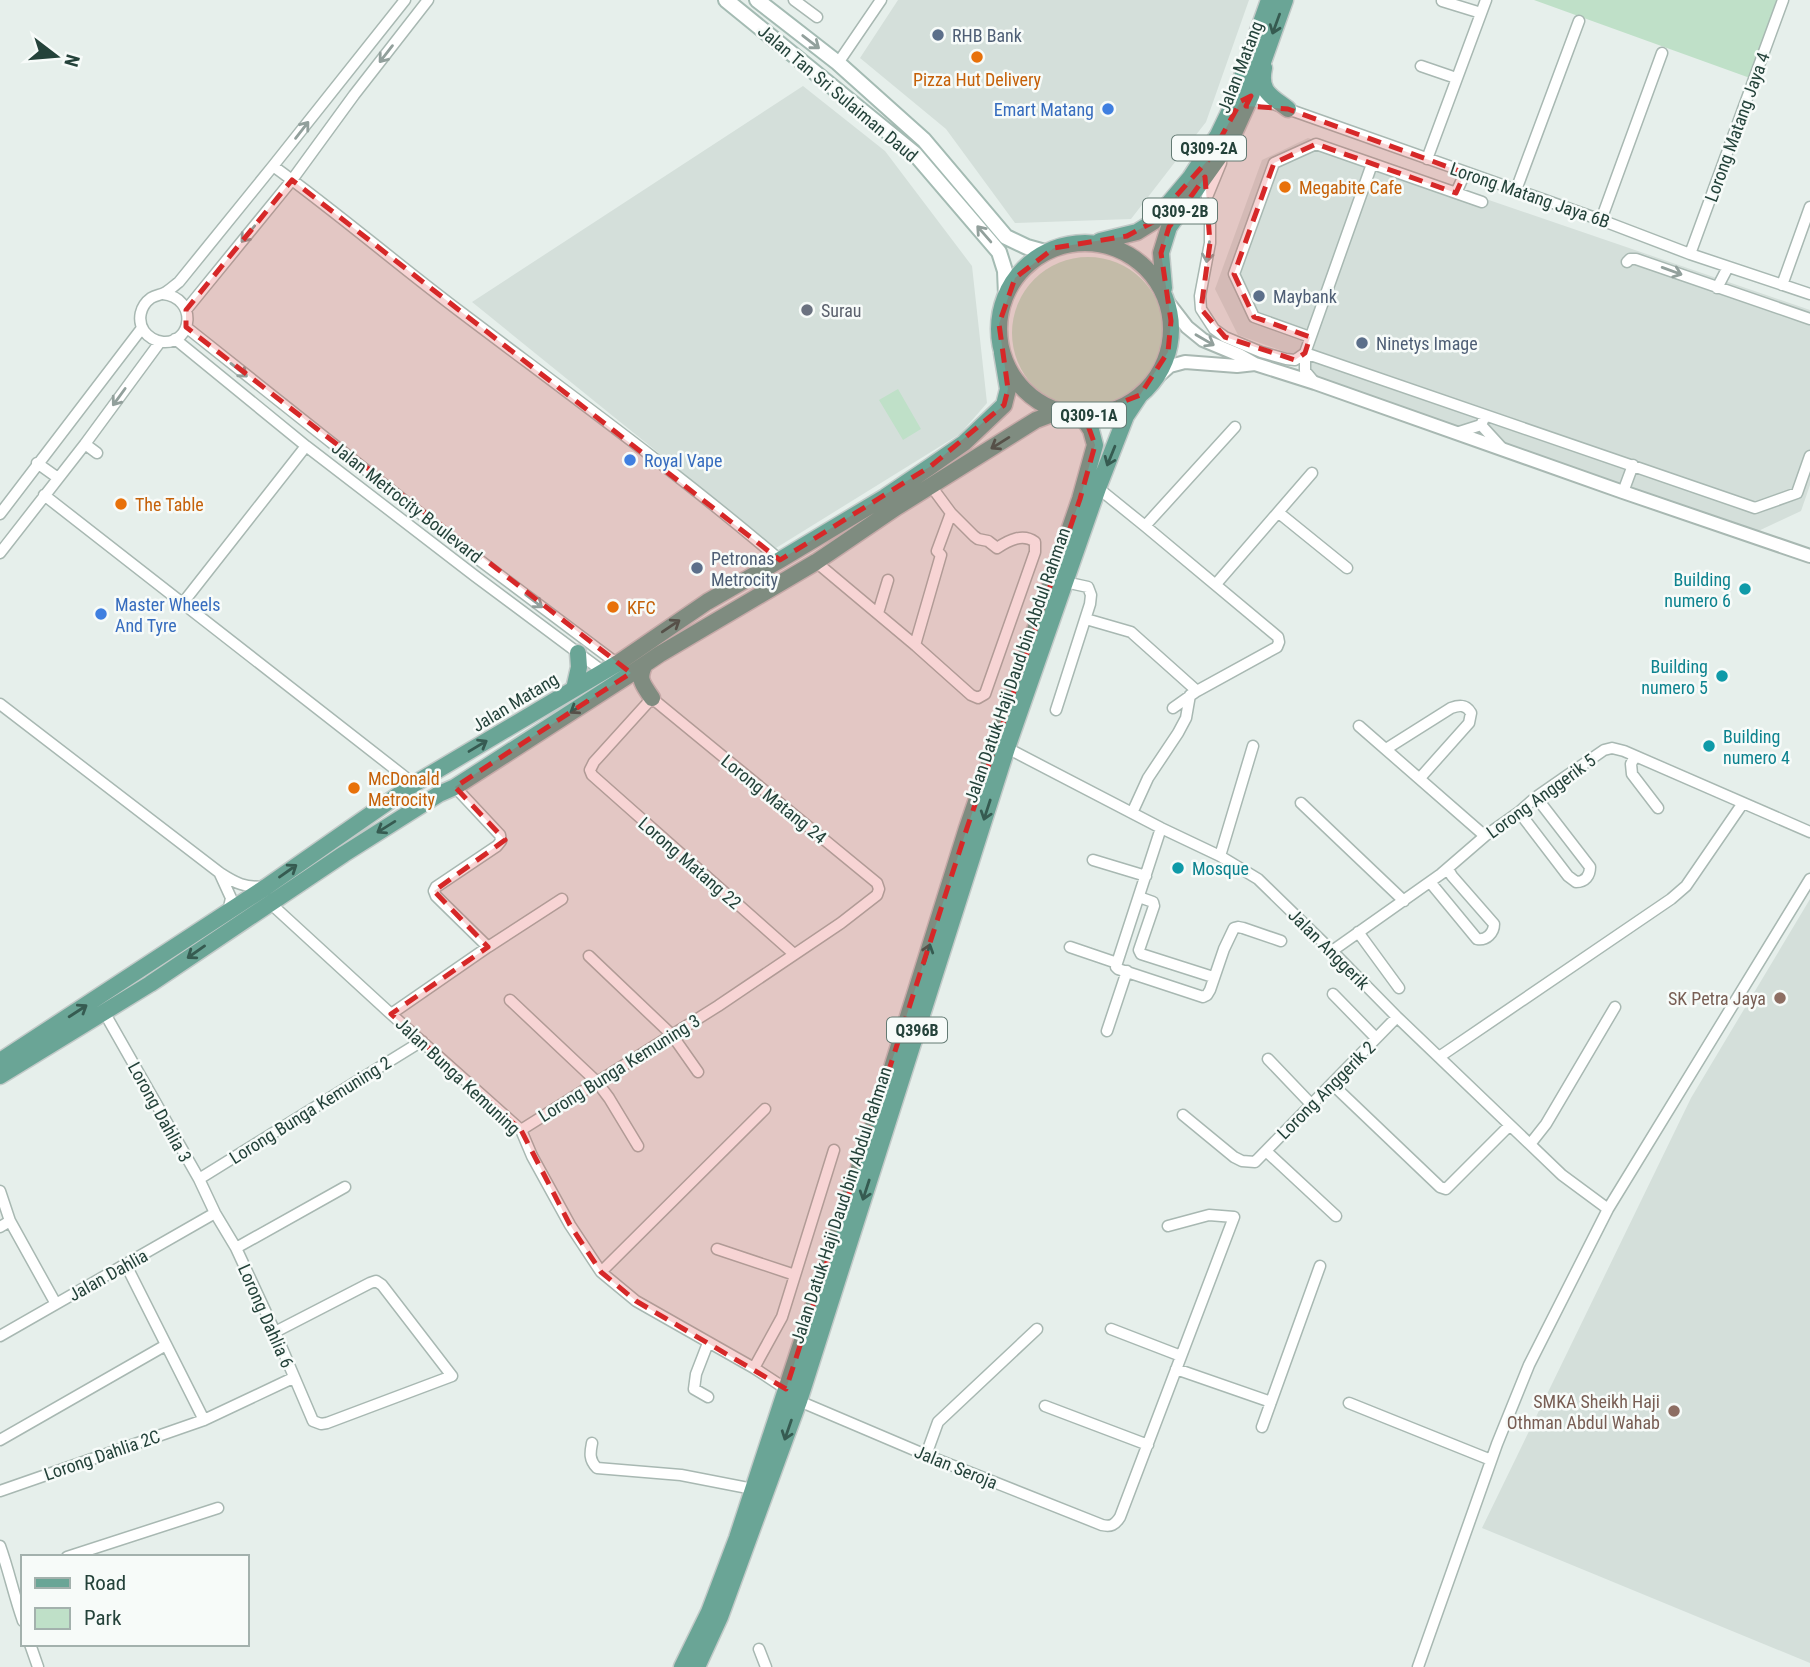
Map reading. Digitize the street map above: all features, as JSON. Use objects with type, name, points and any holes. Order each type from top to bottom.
[{"type":"main road","name":"Jalan Tan Sri Sulaiman Daud","points":[[726,0],[915,154],[999,251],[1005,271],[1006,295]]},
{"type":"main road","name":"Jalan Tan Sri Sulaiman Daud","points":[[757,0],[838,62],[924,140],[1006,237],[1045,252]]},
{"type":"main road","name":"Jalan Matang","points":[[1091,242],[1127,236],[1153,222],[1190,178],[1218,135],[1230,108],[1269,0]]},
{"type":"main road","name":"Jalan Matang","points":[[1166,298],[1161,253],[1169,227],[1234,133],[1251,96],[1285,0]]},
{"type":"main road","points":[[1268,49],[1263,86],[1268,94],[1288,109]]},
{"type":"main road","points":[[1190,178],[1216,149],[1241,101],[1251,96]]},
{"type":"main road","name":"Q309-1A","points":[[1091,242],[1116,248],[1131,255],[1151,272],[1166,298],[1171,321],[1170,342],[1164,362],[1154,380],[1140,395],[1108,412],[1081,415],[1043,404],[1027,393],[1010,371],[1002,353],[999,324],[1006,295],[1022,270],[1045,252],[1072,243],[1091,242]]},
{"type":"main road","name":"Jalan Matang","points":[[0,1061],[228,912],[268,895],[455,787],[619,674],[707,601],[885,497],[964,443],[1004,405],[1009,389],[1002,353]]},
{"type":"main road","name":"Jalan Datuk Haji Daud bin Abdul Rahman","points":[[696,1667],[720,1617],[799,1401],[1007,748],[1098,488],[1126,416],[1140,395]]},
{"type":"main road","name":"Jalan Matang","points":[[0,1076],[169,972],[414,784],[574,690],[645,664],[816,562],[897,507],[1036,420],[1060,411]]},
{"type":"main road","name":"Jalan Datuk Haji Daud bin Abdul Rahman","points":[[682,1667],[709,1612],[753,1489],[891,1070],[967,828],[1083,488],[1095,445],[1091,430],[1081,415]]},
{"type":"main road","points":[[574,690],[579,667],[578,653]]},
{"type":"main road","points":[[645,664],[641,680],[652,698]]},
{"type":"street","points":[[163,294],[177,298],[186,310],[188,321],[182,334],[175,339],[160,342],[153,340],[142,328],[140,321],[144,306],[149,300],[179,282],[405,0]]},
{"type":"street","points":[[186,310],[292,180],[428,0]]},
{"type":"street","points":[[794,0],[817,17]]},
{"type":"street","points":[[838,62],[881,0]]},
{"type":"street","points":[[1427,159],[1486,0]]},
{"type":"street","name":"Lorong Matang Jaya 4","points":[[1690,254],[1783,0]]},
{"type":"street","points":[[1442,1],[1481,13]]},
{"type":"street","points":[[1516,190],[1579,20]]},
{"type":"street","points":[[1601,220],[1662,53]]},
{"type":"street","points":[[1421,66],[1456,78]]},
{"type":"street","name":"Lorong Matang Jaya 6B","points":[[1251,96],[1690,254],[1810,294]]},
{"type":"street","points":[[1288,109],[1261,106],[1251,110],[1234,133],[1207,197],[1210,243],[1200,296],[1201,309],[1214,329],[1235,342],[1286,359],[1295,360],[1305,353]]},
{"type":"street","points":[[1310,337],[1254,317],[1234,274],[1274,163],[1316,144],[1482,202]]},
{"type":"street","points":[[1315,383],[1305,371],[1305,353],[1372,164]]},
{"type":"street","points":[[274,166],[780,560]]},
{"type":"street","points":[[1457,193],[1465,173]]},
{"type":"street","points":[[1782,285],[1810,207]]},
{"type":"street","points":[[1627,262],[1630,258],[1636,259],[1810,319]]},
{"type":"street","points":[[1717,288],[1728,267]]},
{"type":"street","points":[[1166,298],[1187,327],[1203,340],[1255,364],[1810,554]]},
{"type":"street","name":"Jalan Metrocity Boulevard","points":[[186,327],[513,586],[619,674]]},
{"type":"street","points":[[0,514],[142,328]]},
{"type":"street","name":"Jalan Metrocity Boulevard","points":[[175,339],[306,446],[504,598],[578,653],[619,674]]},
{"type":"street","points":[[0,553],[160,342]]},
{"type":"street","points":[[1305,353],[1483,420],[1633,465],[1755,508],[1797,493],[1810,456]]},
{"type":"street","points":[[1154,380],[1170,366],[1185,362],[1237,366],[1255,364]]},
{"type":"street","points":[[1456,433],[1483,420]]},
{"type":"street","points":[[1483,420],[1504,450]]},
{"type":"street","points":[[1145,526],[1235,426]]},
{"type":"street","points":[[85,444],[97,453]]},
{"type":"street","points":[[182,604],[306,446]]},
{"type":"street","points":[[37,463],[58,478]]},
{"type":"street","points":[[1623,492],[1633,465]]},
{"type":"street","points":[[1216,584],[1312,473]]},
{"type":"street","points":[[816,562],[971,695],[978,698],[985,694],[1035,552],[1035,542],[1022,537],[997,548],[988,541],[978,539],[951,513],[931,486]]},
{"type":"street","points":[[1098,488],[1278,637],[1277,647],[1194,693],[1173,708]]},
{"type":"street","points":[[44,495],[414,784]]},
{"type":"street","points":[[915,645],[941,555],[937,551],[951,513]]},
{"type":"street","points":[[1279,513],[1347,568]]},
{"type":"street","points":[[878,613],[888,580]]},
{"type":"street","points":[[1056,710],[1090,604],[1090,589],[1084,585],[1065,582]]},
{"type":"street","points":[[504,598],[513,586]]},
{"type":"street","points":[[1086,618],[1131,632],[1194,693]]},
{"type":"street","name":"Lorong Matang 24","points":[[619,674],[652,698],[877,883],[877,895],[841,923]]},
{"type":"street","points":[[1132,813],[1148,778],[1186,718],[1194,693]]},
{"type":"street","name":"Lorong Matang 22","points":[[652,698],[594,762],[590,770],[592,775],[794,954]]},
{"type":"street","points":[[0,704],[220,873],[234,882],[268,895]]},
{"type":"street","points":[[1386,749],[1451,708],[1460,705],[1467,708],[1471,713],[1469,723],[1420,778]]},
{"type":"street","points":[[1359,726],[1485,836]]},
{"type":"street","points":[[1220,856],[1253,746]]},
{"type":"street","name":"Jalan Anggerik","points":[[1007,748],[1220,856],[1258,879],[1562,1175],[1608,1209]]},
{"type":"street","name":"Lorong Anggerik 5","points":[[1332,951],[1448,869],[1485,836],[1536,797],[1604,750],[1612,748],[1810,832]]},
{"type":"street","points":[[1635,756],[1631,764],[1632,774],[1658,808]]},
{"type":"street","points":[[455,787],[500,835],[500,841],[497,846],[434,891],[488,947]]},
{"type":"street","points":[[1519,812],[1572,880],[1578,882],[1586,879],[1590,872],[1588,864],[1536,797]]},
{"type":"street","points":[[1301,803],[1404,901]]},
{"type":"street","points":[[1439,1057],[1671,900],[1686,886],[1743,803]]},
{"type":"street","points":[[1161,828],[1117,963],[1118,969],[1203,998],[1210,990],[1234,928],[1243,928],[1281,941]]},
{"type":"street","points":[[1093,860],[1146,876]]},
{"type":"street","points":[[1430,882],[1477,939],[1487,937],[1494,924],[1448,869]]},
{"type":"street","points":[[220,873],[231,898],[228,912]]},
{"type":"street","points":[[1418,1667],[1491,1460],[1529,1365],[1608,1209],[1810,879]]},
{"type":"street","name":"Jalan Bunga Kemuning","points":[[268,895],[391,1014],[521,1129],[531,1156],[570,1226],[601,1272],[636,1301],[786,1389]]},
{"type":"street","points":[[1139,897],[1153,902],[1154,906],[1139,950],[1141,954],[1213,977]]},
{"type":"street","points":[[391,1014],[562,899]]},
{"type":"street","name":"Lorong Bunga Kemuning 3","points":[[521,1129],[718,1006],[841,923]]},
{"type":"street","points":[[1358,932],[1399,988]]},
{"type":"street","points":[[1070,947],[1117,963]]},
{"type":"street","points":[[589,956],[672,1035],[698,1072]]},
{"type":"street","points":[[1107,1031],[1127,971]]},
{"type":"street","points":[[1333,994],[1376,1038]]},
{"type":"street","points":[[510,1000],[597,1082],[638,1146]]},
{"type":"street","points":[[1531,1143],[1546,1124],[1615,1007]]},
{"type":"street","name":"Lorong Dahlia 3","points":[[104,1012],[199,1179],[215,1213]]},
{"type":"street","name":"Lorong Anggerik 2","points":[[1183,1115],[1234,1157],[1255,1162],[1397,1017]]},
{"type":"street","name":"Lorong Bunga Kemuning 2","points":[[199,1179],[422,1041]]},
{"type":"street","points":[[1268,1059],[1311,1104]]},
{"type":"street","points":[[1332,1084],[1440,1187],[1446,1189],[1510,1125]]},
{"type":"street","points":[[601,1272],[765,1109]]},
{"type":"street","points":[[754,1368],[782,1317],[834,1150]]},
{"type":"street","points":[[1266,1151],[1336,1216]]},
{"type":"street","points":[[236,1248],[345,1188]]},
{"type":"street","points":[[0,1191],[10,1221],[56,1304]]},
{"type":"street","name":"Lorong Dahlia 6","points":[[215,1213],[236,1248],[313,1421],[327,1423],[452,1376],[382,1285],[376,1281],[275,1332]]},
{"type":"street","name":"Jalan Dahlia","points":[[0,1336],[215,1213]]},
{"type":"street","points":[[1045,1406],[1148,1445],[1234,1217],[1209,1215],[1168,1226]]},
{"type":"street","points":[[0,1227],[10,1221]]},
{"type":"street","points":[[718,1249],[795,1275]]},
{"type":"street","points":[[126,1265],[204,1420]]},
{"type":"street","points":[[1262,1427],[1320,1266]]},
{"type":"street","points":[[926,1455],[938,1422],[1037,1329]]},
{"type":"street","points":[[1111,1329],[1181,1356]]},
{"type":"street","points":[[708,1343],[696,1374],[694,1389],[708,1397]]},
{"type":"street","points":[[0,1440],[166,1345]]},
{"type":"street","points":[[1176,1369],[1271,1402]]},
{"type":"street","name":"Lorong Dahlia 2C","points":[[0,1491],[204,1420],[293,1378]]},
{"type":"street","name":"Jalan Seroja","points":[[799,1401],[926,1455],[1109,1526],[1115,1524],[1120,1517],[1148,1445]]},
{"type":"street","points":[[1349,1403],[1491,1460]]},
{"type":"street","points":[[592,1443],[590,1456],[597,1468],[681,1475],[753,1489]]},
{"type":"street","points":[[73,1555],[218,1508]]},
{"type":"street","points":[[0,1546],[21,1616]]},
{"type":"street","points":[[10,1575],[21,1572]]},
{"type":"street","points":[[31,1646],[37,1667]]},
{"type":"street","points":[[758,1649],[766,1667]]},
{"type":"highlighted area","points":[[1251,96],[1246,106],[1288,109],[1465,173],[1456,193],[1316,144],[1274,163],[1234,274],[1254,317],[1310,337],[1305,353],[1295,360],[1225,337],[1201,309],[1210,243],[1205,177],[1169,227],[1161,253],[1171,321],[1168,352],[1140,395],[1085,417],[1095,445],[1080,499],[967,828],[786,1389],[636,1301],[601,1272],[570,1225],[521,1130],[391,1014],[488,947],[434,891],[505,840],[455,787],[631,673],[186,327],[186,310],[292,180],[780,560],[931,466],[1004,405],[1008,389],[999,324],[1015,278],[1054,248],[1127,236],[1153,222],[1209,159],[1241,101]]},
{"type":"shaded area","points":[[898,0],[1249,0],[1206,122],[1131,219],[1015,223],[946,129],[860,58]]},
{"type":"shaded area","points":[[803,86],[885,151],[972,266],[987,403],[960,434],[776,548],[472,302]]},
{"type":"shaded area","points":[[1308,138],[1810,310],[1810,485],[1801,511],[1754,533],[1311,375],[1294,355],[1238,335],[1215,289],[1262,160]]},
{"type":"shaded area","name":"SMKA Sheikh Haji Othman Abdul Wahab","points":[[1810,899],[1810,1663],[1482,1528],[1691,1098]]},
{"type":"green space","points":[[1534,0],[1778,0],[1750,78]]},
{"type":"green space","points":[[1088,257],[1117,263],[1141,280],[1158,304],[1164,333],[1158,362],[1141,386],[1117,403],[1088,409],[1059,403],[1035,386],[1018,362],[1012,333],[1018,304],[1035,280],[1059,263]]},
{"type":"green space","points":[[898,389],[921,429],[903,440],[879,400]]},
{"type":"place","name":"RHB Bank","points":[[938,35]]},
{"type":"place","name":"Pizza Hut Delivery","points":[[977,57]]},
{"type":"place","name":"Emart Matang","points":[[1108,109]]},
{"type":"place","name":"Megabite Cafe","points":[[1285,187]]},
{"type":"place","name":"Maybank","points":[[1259,296]]},
{"type":"place","name":"Surau","points":[[807,310]]},
{"type":"place","name":"Ninetys Image","points":[[1362,343]]},
{"type":"place","name":"Royal Vape","points":[[630,460]]},
{"type":"place","name":"The Table","points":[[121,504]]},
{"type":"place","name":"Petronas Metrocity","points":[[697,568]]},
{"type":"place","name":"Building numero 6","points":[[1745,589]]},
{"type":"place","name":"KFC","points":[[613,607]]},
{"type":"place","name":"Master Wheels And Tyre","points":[[101,614]]},
{"type":"place","name":"Building numero 5","points":[[1722,676]]},
{"type":"place","name":"Building numero 4","points":[[1709,746]]},
{"type":"place","name":"McDonald Metrocity","points":[[354,788]]},
{"type":"place","name":"Mosque","points":[[1178,868]]},
{"type":"place","name":"SK Petra Jaya","points":[[1780,998]]},
{"type":"place","name":"SMKA Sheikh Haji Othman Abdul Wahab","points":[[1674,1411]]}]
